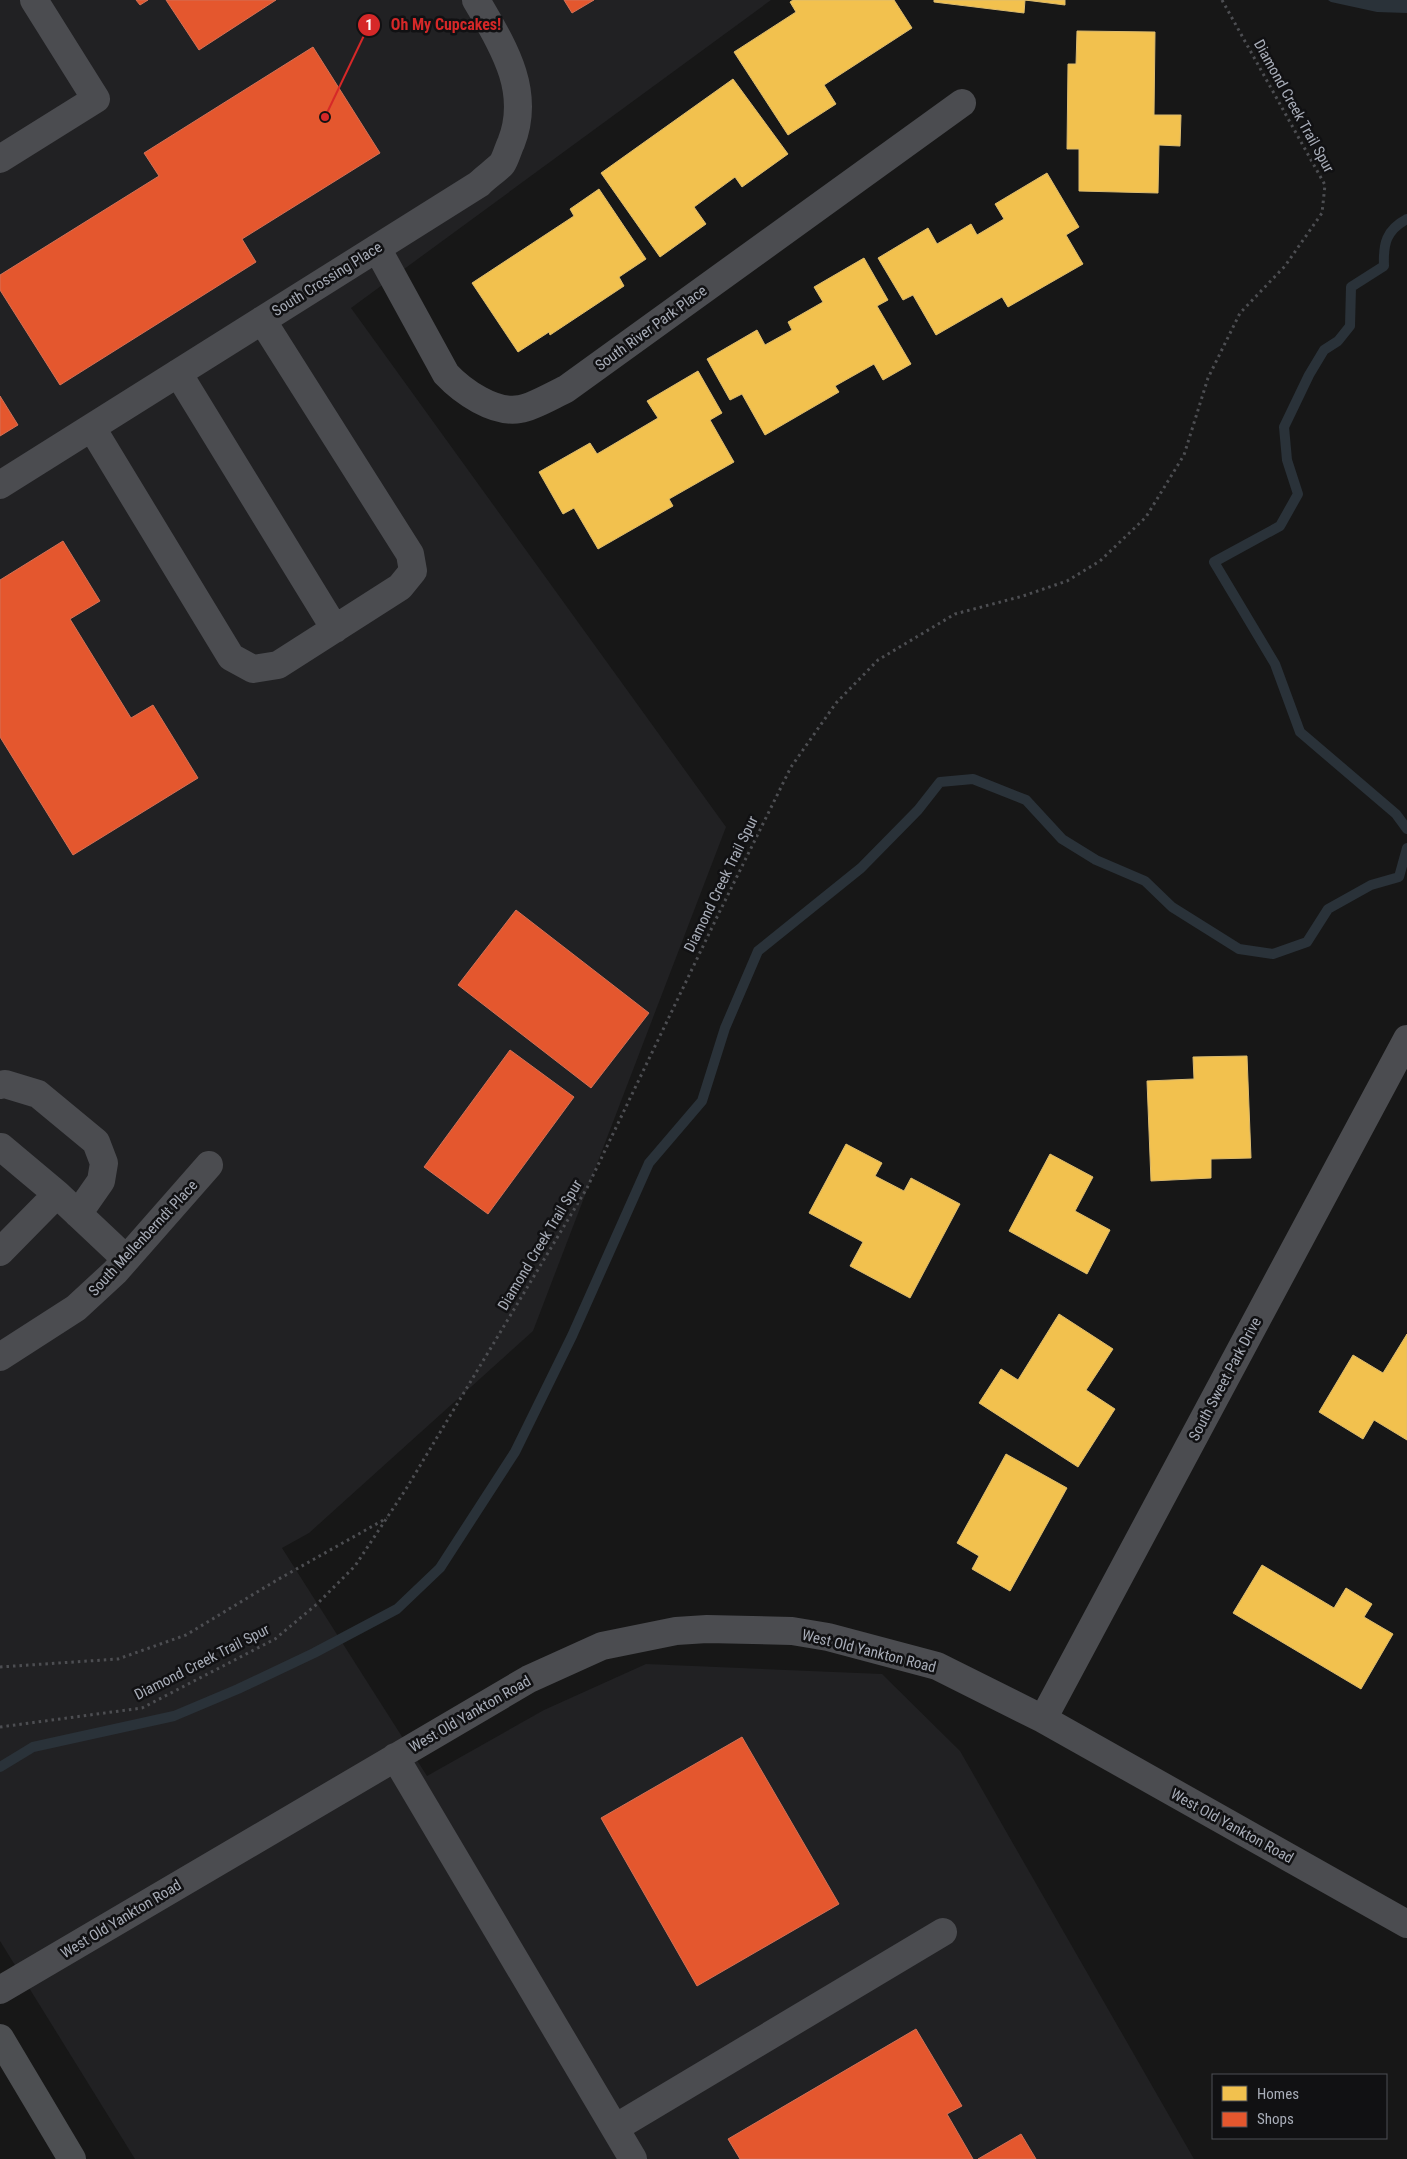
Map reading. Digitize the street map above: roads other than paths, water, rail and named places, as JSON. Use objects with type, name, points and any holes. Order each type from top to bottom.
[{"type":"main road","points":[[0,2038],[72,2159]]},
{"type":"street","points":[[1,157],[96,99],[34,0]]},
{"type":"street","name":"South Crossing Place","points":[[0,485],[479,184],[503,163],[515,132],[519,110],[518,91],[504,51],[476,0]]},
{"type":"street","name":"South River Park Place","points":[[377,248],[446,374],[460,389],[476,398],[498,407],[520,409],[566,389],[962,103]]},
{"type":"street","points":[[92,428],[231,658],[253,670],[278,665],[335,629],[400,587],[413,571],[410,554],[262,320]]},
{"type":"street","points":[[178,374],[335,629]]},
{"type":"street","name":"South Sweet Park Drive","points":[[1043,1719],[1407,1039]]},
{"type":"street","points":[[0,1085],[5,1084],[38,1094],[96,1142],[104,1163],[101,1181],[78,1214]]},
{"type":"street","points":[[1,1147],[57,1194],[126,1259]]},
{"type":"street","name":"South Mellenberndt Place","points":[[0,1358],[76,1308],[126,1259],[209,1165]]},
{"type":"street","points":[[0,1252],[57,1194]]},
{"type":"street","name":"West Old Yankton Road","points":[[0,1990],[528,1679],[602,1646],[683,1630],[792,1631],[828,1637],[937,1666],[1043,1719],[1407,1924]]},
{"type":"street","points":[[395,1757],[622,2149],[943,1932]]},
{"type":"waterway","points":[[1407,219],[1394,228],[1387,238],[1384,251],[1384,266],[1351,287],[1350,326],[1338,341],[1324,350],[1309,375],[1284,427],[1287,460],[1298,494],[1280,526],[1214,562],[1275,664],[1300,732],[1396,814],[1407,829]]},
{"type":"waterway","points":[[0,1767],[33,1747],[174,1716],[238,1689],[314,1653],[397,1609],[440,1568],[515,1452],[572,1336],[649,1163],[702,1101],[725,1028],[758,951],[861,868],[918,810],[940,782],[973,779],[1026,800],[1062,839],[1096,860],[1145,881],[1172,907],[1239,949],[1273,954],[1307,942],[1328,909],[1371,885],[1399,877],[1407,848]]},
{"type":"place","name":"Oh My Cupcakes!","points":[[325,117]]}]
